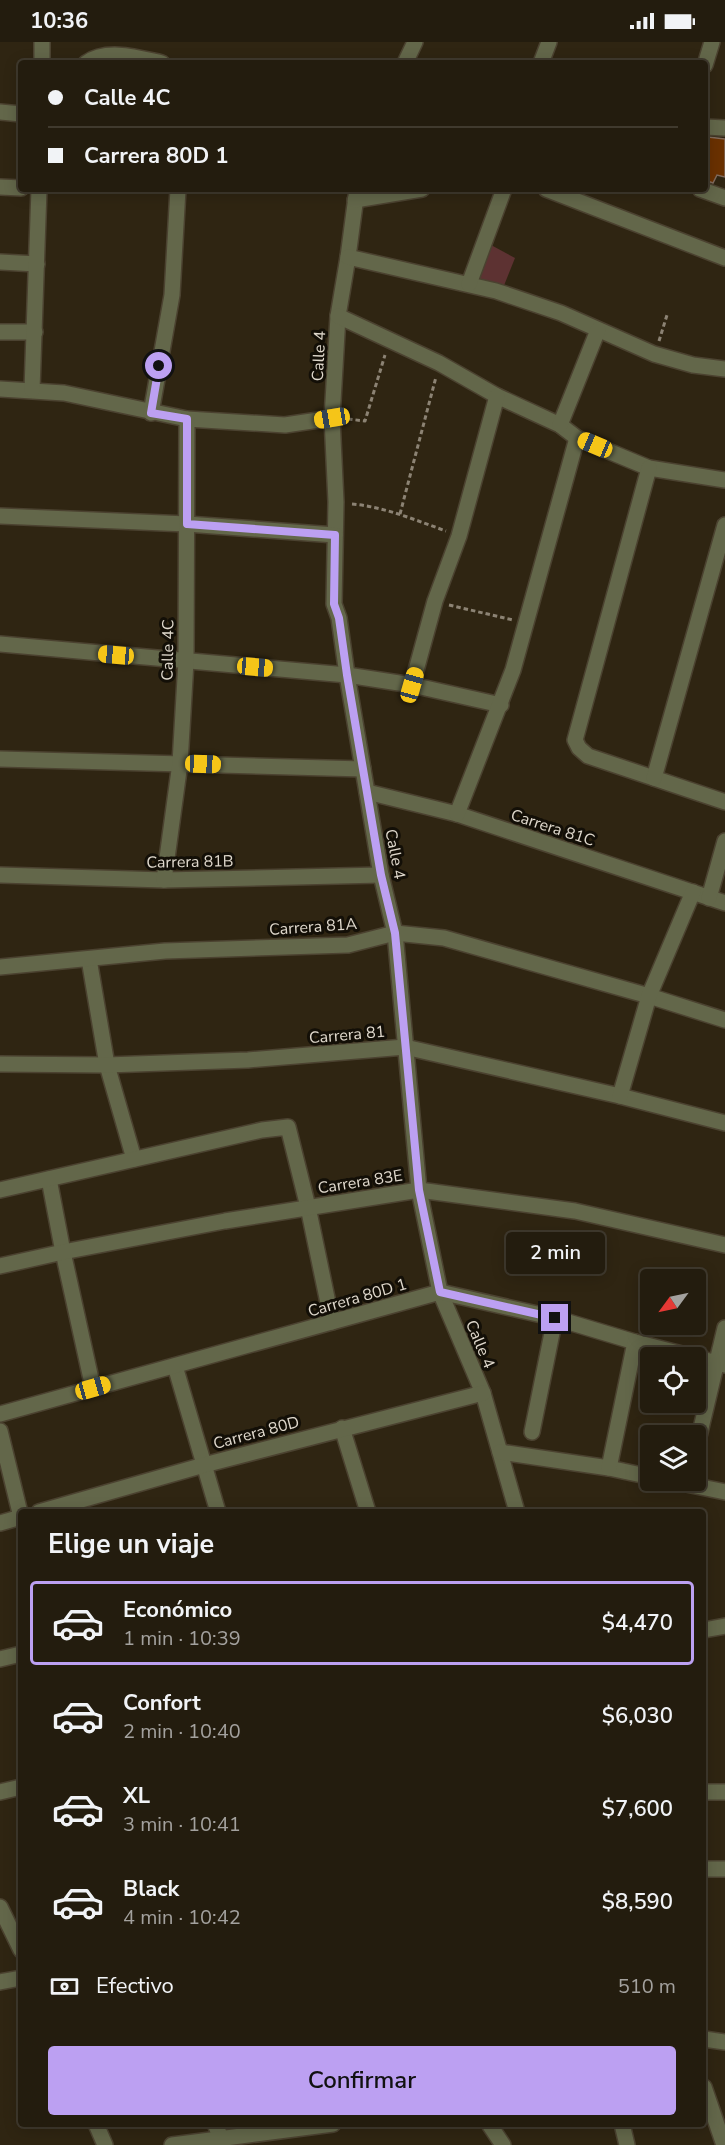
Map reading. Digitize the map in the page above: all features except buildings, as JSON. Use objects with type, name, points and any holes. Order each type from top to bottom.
[{"type":"street","points":[[42,42],[42,60]]},
{"type":"street","points":[[406,60],[415,42]]},
{"type":"street","points":[[542,60],[549,42]]},
{"type":"street","points":[[707,60],[712,42]]},
{"type":"street","points":[[90,60],[94,57],[128,56],[147,60]]},
{"type":"street","points":[[0,112],[18,114]]},
{"type":"street","points":[[708,127],[725,128]]},
{"type":"street","points":[[0,187],[18,188]]},
{"type":"street","points":[[32,390],[39,192]]},
{"type":"street","points":[[151,413],[172,295],[178,192]]},
{"type":"street","points":[[356,195],[389,192]]},
{"type":"street","points":[[469,284],[503,192]]},
{"type":"street","points":[[554,192],[725,258]]},
{"type":"street","points":[[708,192],[725,198]]},
{"type":"street","name":"Calle 4","points":[[356,195],[338,316],[332,418],[336,502],[334,604],[339,618],[381,875],[395,933],[419,1190],[440,1292],[483,1393],[516,1509]]},
{"type":"street","points":[[348,257],[469,284],[561,313],[654,354],[693,365],[725,369]]},
{"type":"street","points":[[0,262],[37,264]]},
{"type":"street","points":[[338,316],[439,363],[497,396],[560,425],[577,438],[649,468],[725,480]]},
{"type":"street","points":[[560,425],[598,330]]},
{"type":"street","points":[[0,332],[35,332]]},
{"type":"street","points":[[0,389],[64,393],[187,419],[285,425],[332,418]]},
{"type":"street","points":[[412,685],[435,601],[459,536],[497,396]]},
{"type":"street","name":"Calle 4C","points":[[164,880],[180,763],[186,661],[187,419]]},
{"type":"street","points":[[457,814],[501,705],[526,624],[577,438]]},
{"type":"street","points":[[649,468],[576,740],[579,748],[588,756],[725,802]]},
{"type":"street","points":[[0,516],[187,524],[335,535]]},
{"type":"street","points":[[654,778],[725,525]]},
{"type":"street","points":[[0,645],[347,675],[412,685],[501,705]]},
{"type":"street","points":[[0,759],[363,769]]},
{"type":"street","name":"Carrera 81C","points":[[367,792],[457,814],[725,903]]},
{"type":"street","points":[[709,898],[725,841]]},
{"type":"street","name":"Carrera 81B","points":[[0,875],[164,880],[381,875]]},
{"type":"street","points":[[620,1096],[649,996],[693,892]]},
{"type":"street","name":"Carrera 81A","points":[[0,967],[165,951],[348,945],[395,933],[444,938],[725,1020]]},
{"type":"street","points":[[89,958],[107,1065],[134,1159]]},
{"type":"street","name":"Carrera 81","points":[[0,1064],[107,1065],[248,1060],[405,1047],[620,1096],[725,1123]]},
{"type":"street","points":[[0,1190],[261,1130],[288,1127],[308,1207],[332,1322]]},
{"type":"street","points":[[50,1179],[63,1252],[93,1388]]},
{"type":"street","name":"Carrera 83E","points":[[0,1266],[63,1252],[308,1207],[419,1190],[575,1211],[725,1245]]},
{"type":"street","name":"Carrera 80D 1","points":[[0,1414],[440,1292],[555,1318],[720,1364]]},
{"type":"street","points":[[532,1432],[555,1318]]},
{"type":"street","points":[[703,1425],[720,1364],[725,1328]]},
{"type":"street","points":[[609,1468],[635,1342]]},
{"type":"street","points":[[175,1366],[217,1509]]},
{"type":"street","name":"Carrera 80D","points":[[61,1509],[83,1506],[204,1465],[483,1393]]},
{"type":"street","points":[[342,1428],[367,1509]]},
{"type":"street","points":[[0,1431],[19,1509]]},
{"type":"street","points":[[500,1452],[640,1475]]},
{"type":"street","points":[[706,1487],[725,1492]]},
{"type":"street","points":[[0,1523],[18,1518]]},
{"type":"street","points":[[706,1630],[725,1626]]},
{"type":"street","points":[[0,1659],[18,1655]]},
{"type":"street","points":[[706,1792],[725,1792],[725,1784]]},
{"type":"street","points":[[0,1792],[18,1787]]},
{"type":"street","points":[[706,1869],[725,1869]]},
{"type":"street","points":[[18,1914],[2,1914],[18,1944]]},
{"type":"street","points":[[0,1982],[18,1979]]},
{"type":"street","points":[[706,2039],[725,2042]]},
{"type":"street","points":[[706,2091],[720,2120],[724,2145]]},
{"type":"street","points":[[97,2127],[105,2145]]},
{"type":"street","points":[[172,2145],[218,2131],[282,2127]]},
{"type":"street","points":[[491,2127],[503,2145]]},
{"type":"street","points":[[623,2127],[627,2145]]},
{"type":"path","points":[[654,354],[667,315]]},
{"type":"path","points":[[332,418],[365,421],[390,339]]},
{"type":"path","points":[[400,514],[439,363]]},
{"type":"path","points":[[336,502],[370,506],[400,514],[459,536]]},
{"type":"path","points":[[435,601],[526,624]]},
{"type":"shaded area","points":[[491,245],[515,258],[503,288],[478,280]]},
{"type":"route","points":[[159,366],[151,413],[187,419],[187,524],[335,535],[334,604],[339,618],[381,875],[395,933],[419,1190],[440,1292],[555,1318]]}]
